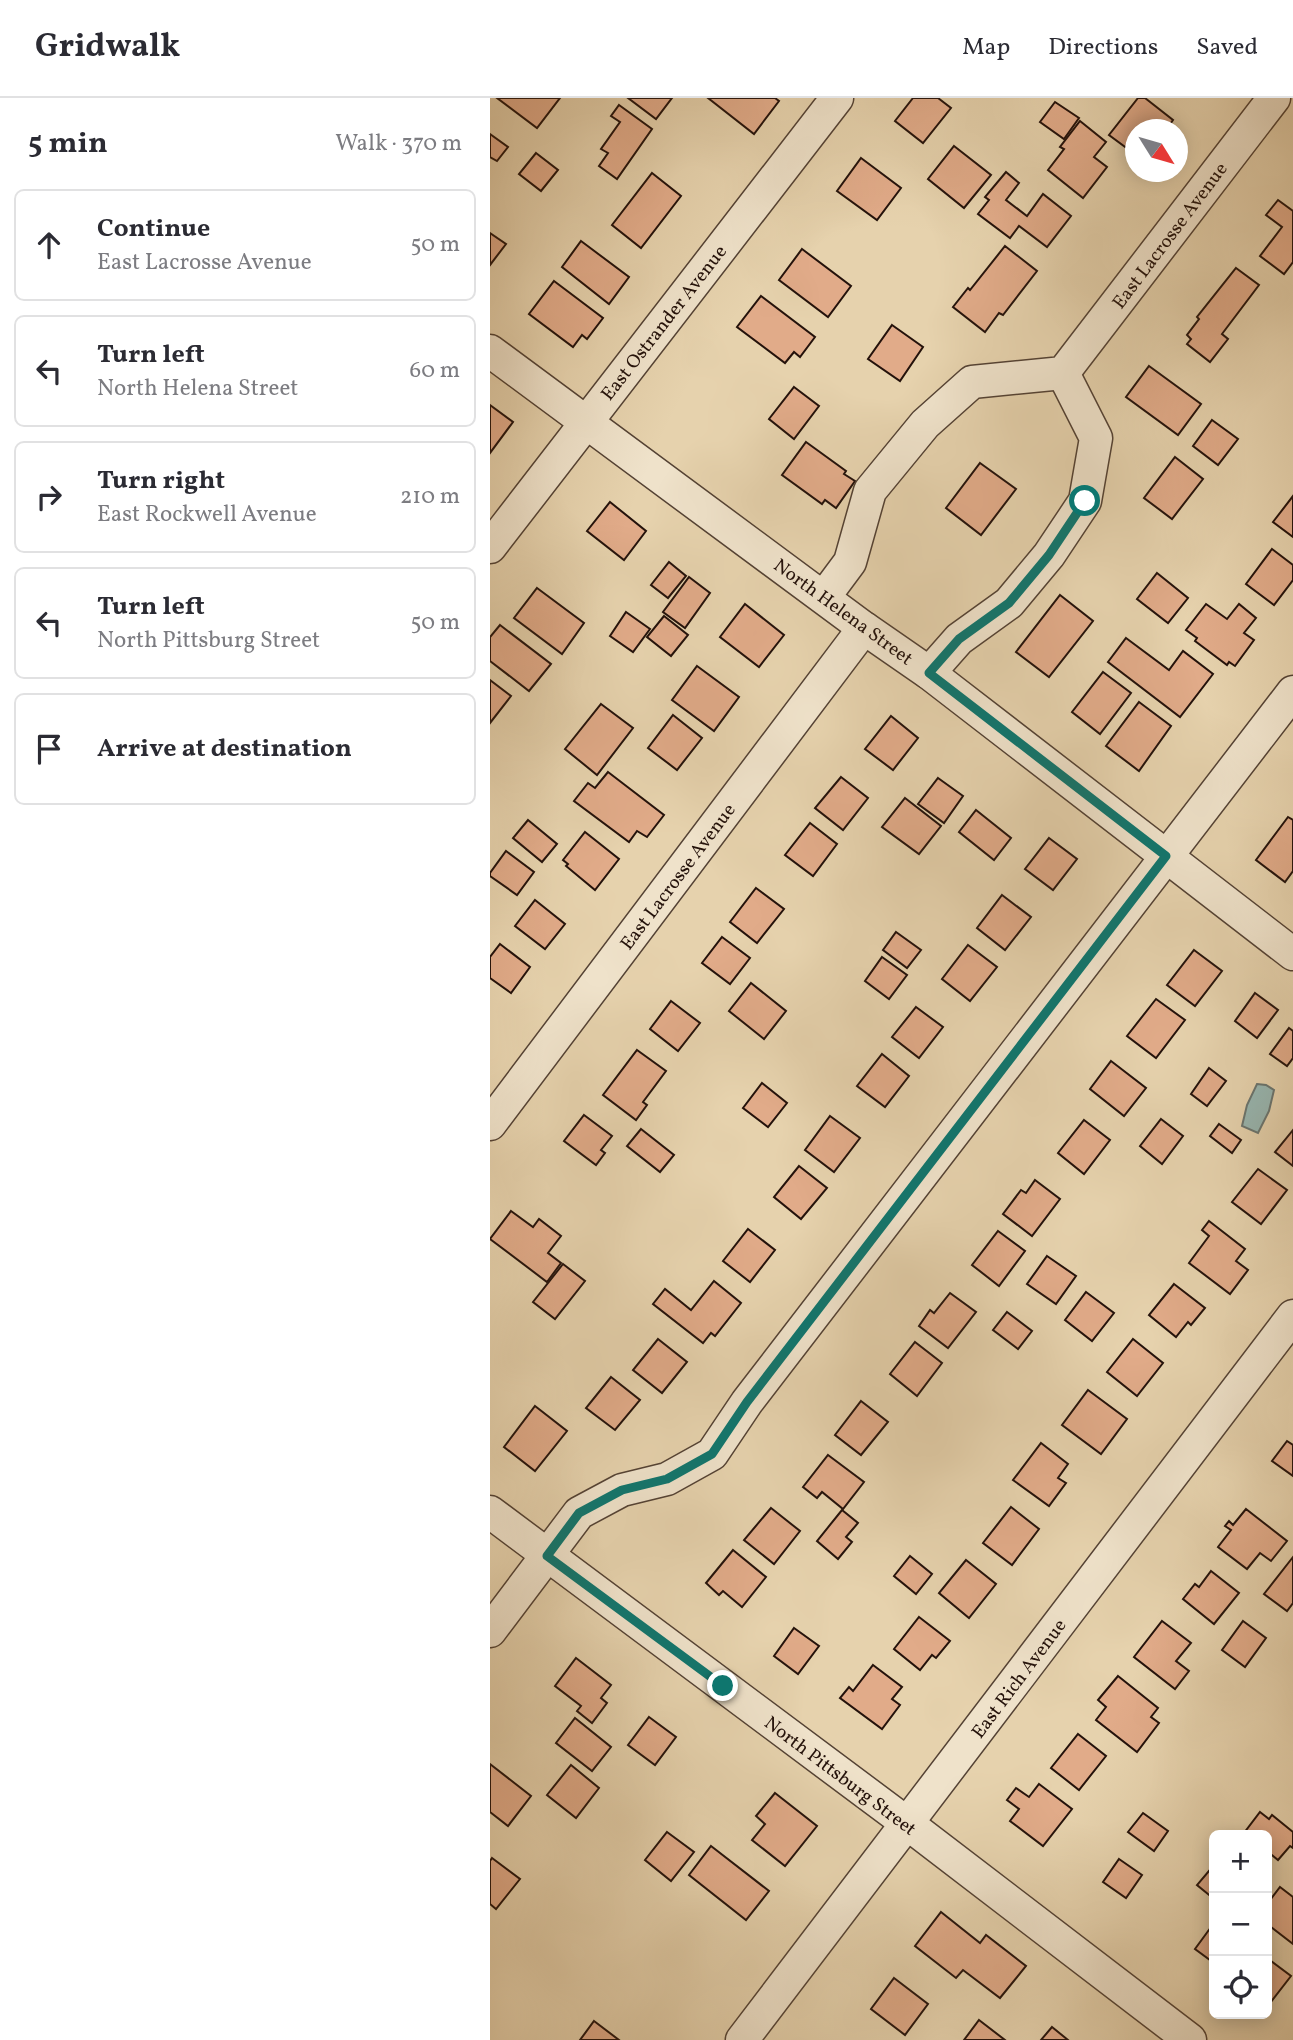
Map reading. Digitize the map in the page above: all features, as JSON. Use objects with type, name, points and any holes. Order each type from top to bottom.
[{"type":"street","name":"East Ostrander Avenue","points":[[490,547],[837,98]]},
{"type":"street","name":"East Lacrosse Avenue","points":[[1063,373],[1274,98]]},
{"type":"street","name":"North Helena Street","points":[[490,351],[864,628],[929,673],[1293,954]]},
{"type":"street","points":[[824,597],[850,562],[870,491],[925,424],[972,382],[1063,373],[1096,438],[1085,501],[1049,555],[1009,603],[959,639],[929,673]]},
{"type":"street","name":"East Lacrosse Avenue","points":[[490,1124],[864,628]]},
{"type":"street","points":[[490,1631],[579,1513],[622,1490],[667,1479],[712,1454],[747,1402],[1293,692]]},
{"type":"street","name":"East Rich Avenue","points":[[741,2040],[1293,1316]]},
{"type":"street","name":"North Pittsburg Street","points":[[490,1512],[908,1824],[1190,2040]]},
{"type":"water","points":[[1257,1084],[1274,1090],[1269,1111],[1258,1133],[1242,1126],[1247,1105]]},
{"type":"building","points":[[497,98],[560,98],[537,128]]},
{"type":"building","points":[[628,98],[672,98],[656,119]]},
{"type":"building","points":[[708,98],[775,98],[779,101],[754,134]]},
{"type":"building","points":[[913,98],[938,98],[951,108],[923,143],[895,121]]},
{"type":"building","points":[[1138,98],[1145,98],[1172,119],[1125,119],[1125,147],[1109,135]]},
{"type":"building","points":[[1055,102],[1079,118],[1064,139],[1040,122]]},
{"type":"building","points":[[619,105],[652,129],[617,179],[599,166],[608,153],[601,149],[620,122],[611,116]]},
{"type":"building","points":[[1080,121],[1106,142],[1094,157],[1107,167],[1083,198],[1048,170],[1064,149],[1060,147]]},
{"type":"building","points":[[490,134],[508,147],[497,161],[490,157]]},
{"type":"building","points":[[954,146],[991,175],[964,208],[928,179]]},
{"type":"building","points":[[536,153],[558,170],[541,191],[519,174]]},
{"type":"building","points":[[861,158],[901,188],[877,220],[837,191]]},
{"type":"building","points":[[1006,172],[1019,183],[1006,200],[1027,216],[1043,194],[1071,216],[1047,247],[1019,226],[1010,238],[978,214],[989,200],[985,197]]},
{"type":"building","points":[[652,173],[681,196],[641,248],[612,225]]},
{"type":"building","points":[[1278,200],[1293,211],[1293,262],[1284,274],[1260,256],[1282,227],[1266,215]]},
{"type":"building","points":[[490,233],[506,244],[490,265]]},
{"type":"building","points":[[581,241],[629,277],[609,304],[562,267]]},
{"type":"building","points":[[1005,246],[1037,271],[1003,315],[999,313],[985,332],[953,307]]},
{"type":"building","points":[[802,249],[851,286],[828,317],[779,280]]},
{"type":"building","points":[[1236,268],[1259,285],[1222,334],[1228,339],[1210,362],[1187,344],[1191,339],[1187,335],[1199,319],[1197,317]]},
{"type":"building","points":[[554,281],[603,318],[587,339],[582,335],[573,347],[529,314]]},
{"type":"building","points":[[761,296],[815,337],[800,357],[794,352],[785,363],[737,327]]},
{"type":"building","points":[[892,325],[923,347],[900,381],[868,359]]},
{"type":"building","points":[[1149,366],[1201,404],[1178,435],[1126,397]]},
{"type":"building","points":[[794,387],[819,406],[794,439],[769,419]]},
{"type":"building","points":[[490,405],[513,422],[490,453]]},
{"type":"building","points":[[1212,420],[1238,439],[1218,465],[1193,446]]},
{"type":"building","points":[[806,442],[846,471],[844,474],[855,481],[836,508],[825,500],[822,504],[782,475]]},
{"type":"building","points":[[1175,457],[1203,479],[1172,519],[1144,498]]},
{"type":"building","points":[[980,463],[1016,489],[981,535],[946,508]]},
{"type":"building","points":[[1293,496],[1293,537],[1273,522]]},
{"type":"building","points":[[610,502],[646,531],[624,560],[587,531]]},
{"type":"building","points":[[1272,549],[1293,565],[1293,580],[1274,605],[1246,584]]},
{"type":"building","points":[[669,562],[686,576],[668,598],[651,585]]},
{"type":"building","points":[[1157,573],[1188,598],[1168,623],[1137,599]]},
{"type":"building","points":[[689,577],[710,593],[685,628],[663,612]]},
{"type":"building","points":[[537,588],[584,623],[562,654],[514,618]]},
{"type":"building","points":[[1060,595],[1093,621],[1049,677],[1016,652]]},
{"type":"building","points":[[745,604],[784,635],[759,667],[720,637]]},
{"type":"building","points":[[1206,604],[1227,619],[1239,604],[1256,618],[1244,633],[1254,640],[1235,666],[1229,662],[1227,665],[1195,641],[1197,638],[1186,630]]},
{"type":"building","points":[[626,612],[650,629],[633,652],[610,636]]},
{"type":"building","points":[[664,616],[688,635],[671,656],[647,637]]},
{"type":"building","points":[[500,625],[551,664],[529,691],[490,661],[490,637]]},
{"type":"building","points":[[1126,638],[1169,670],[1183,651],[1213,674],[1180,717],[1108,662]]},
{"type":"building","points":[[697,666],[739,697],[714,731],[672,700]]},
{"type":"building","points":[[1103,672],[1131,693],[1100,734],[1072,712]]},
{"type":"building","points":[[490,680],[511,696],[490,723]]},
{"type":"building","points":[[1139,702],[1171,726],[1139,771],[1106,746]]},
{"type":"building","points":[[601,704],[633,728],[597,775],[565,749]]},
{"type":"building","points":[[673,715],[702,738],[677,770],[648,748]]},
{"type":"building","points":[[891,716],[918,738],[893,770],[865,749]]},
{"type":"building","points":[[608,772],[664,815],[647,837],[637,831],[629,842],[574,801],[588,783],[595,788]]},
{"type":"building","points":[[841,777],[868,798],[843,830],[815,808]]},
{"type":"building","points":[[938,778],[963,796],[944,823],[918,804]]},
{"type":"building","points":[[905,798],[941,826],[919,854],[882,827]]},
{"type":"building","points":[[976,810],[1011,838],[994,860],[959,832]]},
{"type":"building","points":[[1288,817],[1293,820],[1293,871],[1285,882],[1256,860]]},
{"type":"building","points":[[528,820],[557,844],[542,862],[513,838]]},
{"type":"building","points":[[810,823],[837,844],[813,876],[785,855]]},
{"type":"building","points":[[585,832],[619,859],[595,890],[566,866],[568,864],[563,860]]},
{"type":"building","points":[[1049,838],[1077,859],[1053,890],[1025,869]]},
{"type":"building","points":[[506,851],[534,872],[517,895],[490,876]]},
{"type":"building","points":[[756,888],[784,909],[757,943],[730,922]]},
{"type":"building","points":[[1002,895],[1031,917],[1005,950],[977,928]]},
{"type":"building","points":[[535,900],[565,924],[545,949],[515,926]]},
{"type":"building","points":[[896,932],[921,950],[907,968],[883,950]]},
{"type":"building","points":[[722,937],[750,958],[730,984],[702,963]]},
{"type":"building","points":[[500,944],[530,967],[511,993],[490,978],[490,957]]},
{"type":"building","points":[[968,945],[997,967],[970,1001],[942,979]]},
{"type":"building","points":[[1194,950],[1222,971],[1195,1006],[1167,985]]},
{"type":"building","points":[[882,957],[907,975],[889,999],[865,981]]},
{"type":"building","points":[[751,983],[786,1011],[764,1039],[729,1011]]},
{"type":"building","points":[[1255,993],[1278,1010],[1257,1038],[1235,1021]]},
{"type":"building","points":[[1156,999],[1185,1020],[1156,1058],[1127,1036]]},
{"type":"building","points":[[671,1001],[700,1023],[678,1051],[650,1029]]},
{"type":"building","points":[[916,1007],[943,1027],[919,1058],[892,1037]]},
{"type":"building","points":[[1289,1028],[1293,1031],[1293,1058],[1287,1066],[1270,1054]]},
{"type":"building","points":[[637,1050],[666,1071],[643,1102],[647,1105],[636,1120],[603,1095]]},
{"type":"building","points":[[882,1054],[909,1076],[885,1107],[857,1086]]},
{"type":"building","points":[[1111,1061],[1146,1088],[1124,1116],[1090,1089]]},
{"type":"building","points":[[1209,1068],[1226,1081],[1207,1106],[1191,1094]]},
{"type":"building","points":[[762,1083],[787,1103],[768,1127],[743,1108]]},
{"type":"building","points":[[584,1115],[612,1136],[601,1150],[605,1153],[596,1165],[564,1141]]},
{"type":"building","points":[[830,1116],[860,1138],[834,1172],[805,1150]]},
{"type":"building","points":[[1161,1119],[1183,1136],[1162,1164],[1140,1146]]},
{"type":"building","points":[[1084,1120],[1110,1140],[1084,1174],[1058,1153]]},
{"type":"building","points":[[1219,1124],[1241,1140],[1232,1153],[1210,1136]]},
{"type":"building","points":[[641,1129],[674,1155],[660,1172],[627,1146]]},
{"type":"building","points":[[1293,1130],[1293,1166],[1275,1152]]},
{"type":"building","points":[[799,1166],[827,1188],[801,1219],[774,1197]]},
{"type":"building","points":[[1258,1169],[1287,1190],[1261,1224],[1232,1202]]},
{"type":"building","points":[[1035,1180],[1060,1199],[1032,1236],[1003,1214],[1021,1190],[1026,1193]]},
{"type":"building","points":[[511,1211],[533,1227],[539,1219],[561,1236],[548,1253],[561,1263],[547,1282],[490,1239]]},
{"type":"building","points":[[1209,1221],[1245,1249],[1236,1261],[1248,1270],[1230,1294],[1189,1263],[1209,1236],[1202,1230]]},
{"type":"building","points":[[748,1229],[775,1250],[750,1282],[723,1261]]},
{"type":"building","points":[[998,1231],[1025,1251],[999,1286],[972,1265]]},
{"type":"building","points":[[1047,1256],[1076,1276],[1056,1304],[1027,1284]]},
{"type":"building","points":[[563,1264],[585,1281],[555,1319],[533,1302]]},
{"type":"building","points":[[714,1281],[741,1303],[715,1336],[711,1333],[703,1343],[653,1304],[665,1289],[691,1310]]},
{"type":"building","points":[[1174,1284],[1205,1308],[1191,1325],[1188,1322],[1176,1337],[1149,1315]]},
{"type":"building","points":[[1086,1292],[1114,1313],[1092,1341],[1065,1320]]},
{"type":"building","points":[[950,1293],[976,1312],[948,1348],[919,1326],[930,1310],[934,1313]]},
{"type":"building","points":[[1007,1312],[1032,1331],[1018,1349],[993,1330]]},
{"type":"building","points":[[658,1339],[687,1362],[662,1393],[633,1370]]},
{"type":"building","points":[[1133,1339],[1163,1363],[1137,1396],[1107,1372]]},
{"type":"building","points":[[915,1342],[942,1363],[917,1396],[890,1374]]},
{"type":"building","points":[[611,1377],[640,1400],[615,1430],[586,1408]]},
{"type":"building","points":[[1088,1390],[1127,1419],[1101,1454],[1062,1425]]},
{"type":"building","points":[[861,1401],[888,1422],[861,1455],[835,1435]]},
{"type":"building","points":[[535,1406],[567,1431],[535,1471],[504,1447]]},
{"type":"building","points":[[1287,1441],[1293,1445],[1293,1476],[1272,1461]]},
{"type":"building","points":[[1041,1443],[1068,1464],[1058,1478],[1066,1483],[1049,1506],[1013,1480]]},
{"type":"building","points":[[828,1455],[864,1482],[843,1509],[822,1492],[817,1498],[803,1487]]},
{"type":"building","points":[[1011,1507],[1039,1529],[1012,1565],[983,1543]]},
{"type":"building","points":[[771,1508],[800,1531],[774,1564],[744,1540]]},
{"type":"building","points":[[1246,1509],[1287,1541],[1271,1561],[1260,1553],[1247,1569],[1218,1547],[1231,1530],[1225,1526],[1229,1521],[1233,1525]]},
{"type":"building","points":[[842,1510],[858,1523],[846,1537],[852,1542],[838,1559],[817,1541]]},
{"type":"building","points":[[733,1550],[766,1577],[742,1607],[723,1591],[719,1595],[706,1583]]},
{"type":"building","points":[[910,1556],[932,1574],[916,1594],[894,1576]]},
{"type":"building","points":[[1293,1557],[1293,1603],[1287,1611],[1264,1594]]},
{"type":"building","points":[[966,1560],[996,1584],[969,1618],[939,1593]]},
{"type":"building","points":[[1211,1571],[1239,1593],[1214,1624],[1183,1599],[1195,1584],[1199,1587]]},
{"type":"building","points":[[919,1617],[950,1641],[936,1658],[932,1655],[920,1670],[894,1649]]},
{"type":"building","points":[[1162,1621],[1191,1643],[1176,1661],[1189,1671],[1175,1689],[1134,1657]]},
{"type":"building","points":[[1243,1621],[1266,1638],[1245,1667],[1222,1650]]},
{"type":"building","points":[[794,1628],[819,1646],[798,1674],[774,1656]]},
{"type":"building","points":[[576,1658],[611,1685],[601,1698],[607,1703],[592,1723],[577,1711],[581,1706],[555,1686]]},
{"type":"building","points":[[873,1665],[902,1687],[892,1699],[900,1705],[882,1729],[840,1698],[849,1687],[853,1691]]},
{"type":"building","points":[[1118,1676],[1158,1708],[1151,1717],[1159,1723],[1137,1752],[1096,1720],[1106,1707],[1098,1700]]},
{"type":"building","points":[[649,1717],[676,1737],[655,1765],[628,1745]]},
{"type":"building","points":[[575,1718],[611,1747],[592,1771],[556,1743]]},
{"type":"building","points":[[1078,1734],[1106,1756],[1079,1790],[1051,1768]]},
{"type":"building","points":[[490,1764],[531,1796],[508,1826],[490,1812]]},
{"type":"building","points":[[571,1765],[599,1788],[576,1818],[547,1795]]},
{"type":"building","points":[[1039,1784],[1072,1809],[1043,1846],[1010,1821],[1019,1809],[1007,1800],[1016,1788],[1029,1797]]},
{"type":"building","points":[[775,1793],[817,1826],[785,1866],[752,1840],[765,1824],[756,1816]]},
{"type":"building","points":[[1260,1812],[1269,1819],[1272,1815],[1293,1832],[1293,1848],[1290,1846],[1278,1860],[1272,1855],[1272,1830],[1246,1830]]},
{"type":"building","points":[[1143,1813],[1168,1831],[1154,1851],[1128,1832]]},
{"type":"building","points":[[667,1832],[694,1852],[671,1881],[645,1860]]},
{"type":"building","points":[[711,1846],[769,1891],[746,1920],[689,1875]]},
{"type":"building","points":[[492,1858],[520,1879],[496,1909],[490,1904]]},
{"type":"building","points":[[1119,1859],[1142,1875],[1126,1898],[1103,1882]]},
{"type":"building","points":[[1209,1871],[1209,1895],[1197,1885]]},
{"type":"building","points":[[1280,1887],[1293,1897],[1293,1944],[1272,1928],[1272,1897]]},
{"type":"building","points":[[941,1912],[980,1943],[986,1935],[1026,1966],[1000,1998],[963,1970],[956,1978],[915,1946]]},
{"type":"building","points":[[1209,1930],[1209,1959],[1195,1949]]},
{"type":"building","points":[[1272,1962],[1291,1976],[1272,2001]]},
{"type":"building","points":[[894,1978],[928,2004],[905,2035],[871,2009]]},
{"type":"building","points":[[979,2020],[1005,2040],[964,2040]]},
{"type":"building","points":[[594,2021],[619,2040],[580,2040]]},
{"type":"building","points":[[1052,2027],[1068,2040],[1041,2040]]},
{"type":"route","points":[[723,1686],[547,1556],[579,1513],[622,1490],[667,1479],[712,1454],[747,1402],[1166,856],[929,673],[959,639],[1009,603],[1049,555],[1085,501]]}]
